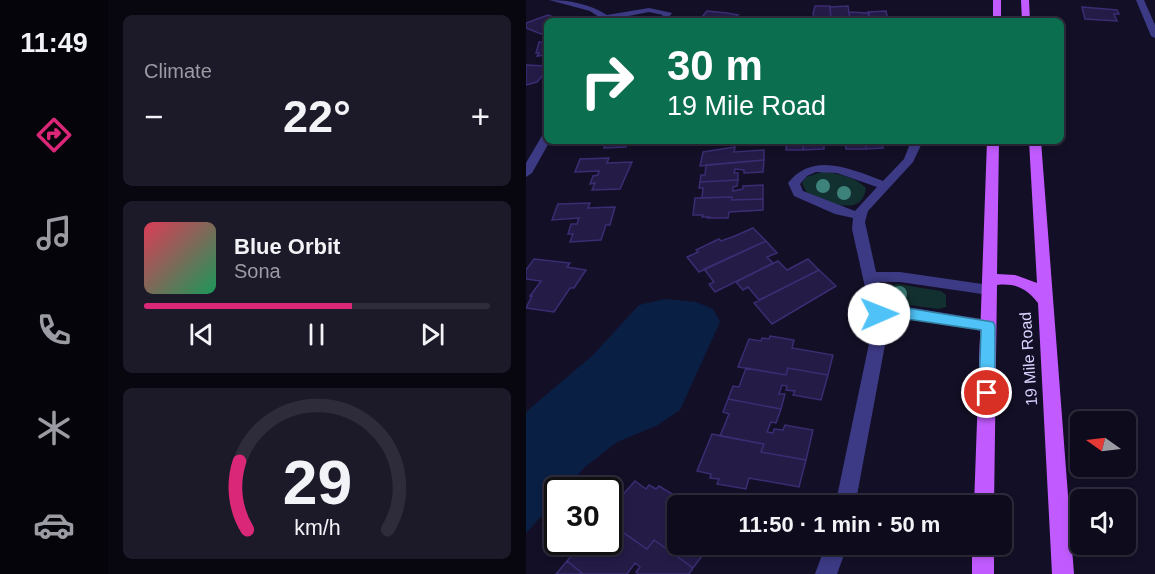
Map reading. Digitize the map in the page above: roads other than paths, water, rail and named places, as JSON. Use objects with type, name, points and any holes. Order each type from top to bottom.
[{"type":"main road","points":[[997,0],[997,18]]},
{"type":"main road","points":[[1025,0],[1026,18]]},
{"type":"main road","points":[[984,495],[993,144]]},
{"type":"main road","name":"19 Mile Road","points":[[1034,144],[1063,574]]},
{"type":"main road","points":[[989,286],[1007,278],[1027,283],[1034,287],[1046,303]]},
{"type":"main road","points":[[982,574],[983,555]]},
{"type":"street","points":[[553,0],[582,5],[607,18]]},
{"type":"street","points":[[1140,0],[1154,36]]},
{"type":"street","points":[[613,18],[649,10],[668,13],[666,18]]},
{"type":"street","points":[[526,173],[544,141]]},
{"type":"street","points":[[847,495],[879,334],[879,314],[859,229],[859,216],[909,160],[916,144]]},
{"type":"street","points":[[859,216],[840,211],[798,193],[794,183],[804,172],[822,167],[840,170],[885,186]]},
{"type":"street","points":[[871,277],[989,286]]},
{"type":"street","points":[[879,314],[907,313],[988,326]]},
{"type":"street","points":[[826,574],[833,555]]},
{"type":"water","points":[[665,299],[696,302],[713,309],[720,322],[680,410],[656,426],[617,442],[576,477],[544,477],[544,513],[526,533],[526,412],[593,355],[639,305]]}]
